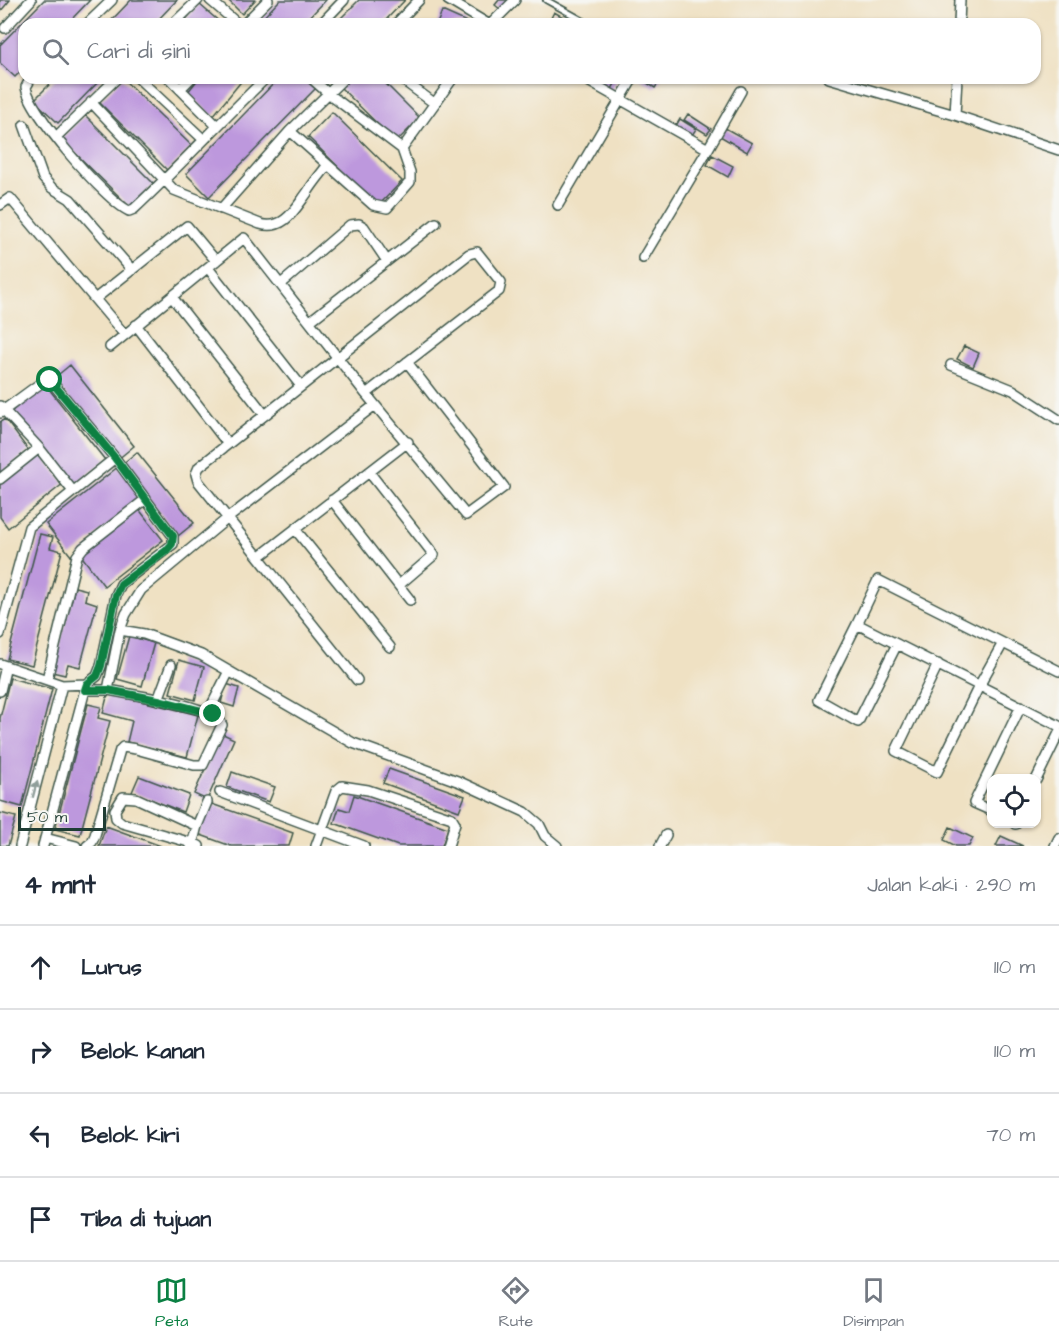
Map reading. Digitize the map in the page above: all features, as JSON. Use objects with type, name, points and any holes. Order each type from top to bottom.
[{"type":"street","points":[[5,28],[31,0]]},
{"type":"street","points":[[93,18],[112,0]]},
{"type":"street","points":[[179,18],[198,0]]},
{"type":"street","points":[[210,0],[231,18]]},
{"type":"street","points":[[250,18],[268,0]]},
{"type":"street","points":[[327,18],[344,0]]},
{"type":"street","points":[[402,18],[419,0]]},
{"type":"street","points":[[448,0],[479,18]]},
{"type":"street","points":[[496,18],[515,0]]},
{"type":"street","points":[[959,18],[960,0]]},
{"type":"street","points":[[28,84],[26,87],[29,98],[69,156],[126,210],[132,211],[261,84]]},
{"type":"street","points":[[56,137],[110,84]]},
{"type":"street","points":[[144,84],[204,140]]},
{"type":"street","points":[[175,84],[217,126]]},
{"type":"street","points":[[180,89],[185,84]]},
{"type":"street","points":[[290,131],[373,205],[387,208],[410,182],[411,172],[402,149],[318,84]]},
{"type":"street","points":[[221,209],[290,131],[338,84]]},
{"type":"street","points":[[408,84],[434,104]]},
{"type":"street","points":[[402,149],[449,84]]},
{"type":"street","points":[[593,84],[708,149]]},
{"type":"street","points":[[558,205],[629,84]]},
{"type":"street","points":[[849,84],[955,115],[1059,150]]},
{"type":"street","points":[[955,115],[957,84]]},
{"type":"street","points":[[643,258],[741,91]]},
{"type":"street","points":[[91,102],[164,181],[184,195],[267,226],[279,224],[294,212],[327,166]]},
{"type":"street","points":[[24,125],[43,178],[52,188],[70,199],[132,270]]},
{"type":"street","points":[[1,202],[10,198],[125,334]]},
{"type":"street","points":[[310,321],[436,223]]},
{"type":"street","points":[[281,284],[354,224],[364,226],[387,261]]},
{"type":"street","points":[[95,298],[188,226],[216,261]]},
{"type":"street","points":[[110,346],[244,238],[366,394],[466,515],[504,487],[407,362]]},
{"type":"street","points":[[357,680],[198,481],[196,474],[199,467],[301,386],[472,252],[477,252],[500,279],[499,291],[366,394]]},
{"type":"street","points":[[208,268],[301,386]]},
{"type":"street","points":[[172,297],[265,415]]},
{"type":"street","points":[[136,326],[228,444]]},
{"type":"street","points":[[951,365],[1013,390],[1059,420]]},
{"type":"street","points":[[72,490],[39,448],[1,410],[45,380],[50,380],[115,458],[173,536],[172,544],[121,584],[116,595],[101,666],[97,676],[86,687],[44,842],[76,846]]},
{"type":"street","points":[[108,690],[120,630],[126,614],[141,590],[228,518],[375,405]]},
{"type":"street","points":[[259,557],[408,442]]},
{"type":"street","points":[[0,479],[39,448]]},
{"type":"street","points":[[0,634],[4,606],[29,526],[115,458]]},
{"type":"street","points":[[369,472],[434,555],[399,585]]},
{"type":"street","points":[[47,679],[77,556],[83,548],[146,499]]},
{"type":"street","points":[[332,500],[410,600]]},
{"type":"street","points":[[295,529],[390,647]]},
{"type":"street","points":[[897,644],[858,722],[819,700],[878,580],[1059,671]]},
{"type":"street","points":[[857,624],[1059,726]]},
{"type":"street","points":[[120,630],[144,634],[201,655],[353,743],[460,782],[525,812],[539,824],[545,836],[557,846]]},
{"type":"street","points":[[938,664],[896,751],[937,772],[1003,643]]},
{"type":"street","points":[[0,691],[3,665],[62,685],[108,690],[158,700],[208,712],[218,717],[222,725],[203,765],[194,765],[127,747],[120,750],[95,835],[87,846]]},
{"type":"street","points":[[158,700],[171,665]]},
{"type":"street","points":[[208,712],[229,671]]},
{"type":"street","points":[[20,846],[62,685]]},
{"type":"street","points":[[988,774],[1021,706]]},
{"type":"street","points":[[1039,774],[1059,733]]},
{"type":"street","points":[[987,776],[974,803],[987,809]]},
{"type":"street","points":[[316,846],[336,791],[342,786],[368,790],[452,818],[455,823],[448,846]]},
{"type":"street","points":[[220,792],[364,846]]},
{"type":"street","points":[[197,826],[129,796],[123,796],[115,810],[116,818],[122,823],[194,845],[197,826],[207,802]]},
{"type":"street","points":[[660,846],[666,835]]},
{"type":"street","points":[[1055,846],[1059,838]]},
{"type":"lane","points":[[546,0],[577,18]]},
{"type":"building","points":[[0,0],[10,0],[0,12]]},
{"type":"building","points":[[44,0],[90,0],[73,18],[26,18]]},
{"type":"building","points":[[131,0],[177,0],[160,18],[114,18]]},
{"type":"building","points":[[228,0],[255,0],[242,14]]},
{"type":"building","points":[[280,0],[326,0],[309,18],[263,18]]},
{"type":"building","points":[[359,0],[405,0],[388,18],[341,18]]},
{"type":"building","points":[[499,0],[510,0],[501,10],[495,5]]},
{"type":"building","points":[[199,4],[215,18],[187,18]]},
{"type":"building","points":[[442,11],[458,18],[439,18]]},
{"type":"building","points":[[554,12],[565,18],[551,18]]},
{"type":"building","points":[[18,27],[18,74],[15,77],[0,63],[0,45]]},
{"type":"building","points":[[50,84],[96,84],[58,123],[34,100]]},
{"type":"building","points":[[116,84],[128,84],[192,146],[168,171],[99,102]]},
{"type":"building","points":[[194,84],[239,84],[213,116],[187,93]]},
{"type":"building","points":[[273,84],[314,84],[317,87],[209,197],[186,174]]},
{"type":"building","points":[[341,84],[386,84],[420,118],[396,142],[339,86]]},
{"type":"building","points":[[599,84],[615,84],[611,91]]},
{"type":"building","points":[[332,112],[402,181],[378,206],[308,137]]},
{"type":"building","points":[[688,114],[711,129],[707,134],[684,120]]},
{"type":"building","points":[[85,115],[154,184],[131,208],[61,139]]},
{"type":"building","points":[[680,119],[696,129],[692,135],[676,126]]},
{"type":"building","points":[[725,128],[752,143],[747,152],[720,136]]},
{"type":"building","points":[[712,155],[733,166],[728,177],[707,165]]},
{"type":"building","points":[[964,346],[979,353],[973,367],[957,359]]},
{"type":"building","points":[[70,365],[134,446],[117,460],[53,379]]},
{"type":"building","points":[[45,384],[105,460],[72,487],[11,412]]},
{"type":"building","points":[[5,419],[29,451],[0,474],[0,422]]},
{"type":"building","points":[[40,452],[64,483],[8,528],[0,517],[0,483]]},
{"type":"building","points":[[137,452],[194,523],[178,536],[121,465]]},
{"type":"building","points":[[119,466],[144,498],[71,556],[46,524]]},
{"type":"building","points":[[138,508],[163,540],[104,586],[80,554]]},
{"type":"building","points":[[40,534],[53,537],[50,548],[62,551],[32,665],[7,659]]},
{"type":"building","points":[[75,587],[87,590],[85,600],[97,604],[80,667],[68,664],[65,675],[52,672]]},
{"type":"building","points":[[129,636],[154,643],[142,686],[117,679]]},
{"type":"building","points":[[179,660],[204,667],[195,700],[170,693]]},
{"type":"building","points":[[10,678],[52,689],[22,807],[0,801],[0,718]]},
{"type":"building","points":[[226,684],[239,688],[234,707],[221,703]]},
{"type":"building","points":[[108,693],[198,715],[187,757],[127,742],[132,721],[103,713]]},
{"type":"building","points":[[88,704],[101,707],[98,718],[110,721],[80,835],[55,829]]},
{"type":"building","points":[[221,733],[234,739],[207,800],[194,794]]},
{"type":"building","points":[[389,769],[465,796],[459,811],[383,783]]},
{"type":"building","points":[[232,772],[275,787],[269,802],[227,787]]},
{"type":"building","points":[[139,776],[189,795],[183,812],[132,792]]},
{"type":"building","points":[[354,795],[448,828],[442,846],[398,846],[334,823],[339,808],[349,811]]},
{"type":"building","points":[[209,803],[293,833],[289,846],[231,846],[198,834]]},
{"type":"building","points":[[0,813],[16,817],[8,846],[0,846]]},
{"type":"building","points":[[106,826],[161,846],[99,846]]},
{"type":"building","points":[[950,827],[973,838],[969,846],[956,846],[944,840]]},
{"type":"building","points":[[1001,836],[1023,846],[996,846]]},
{"type":"route","points":[[50,380],[115,458],[173,536],[172,544],[166,551],[121,584],[116,595],[101,666],[97,676],[87,684],[85,690],[108,690],[213,714]]}]
